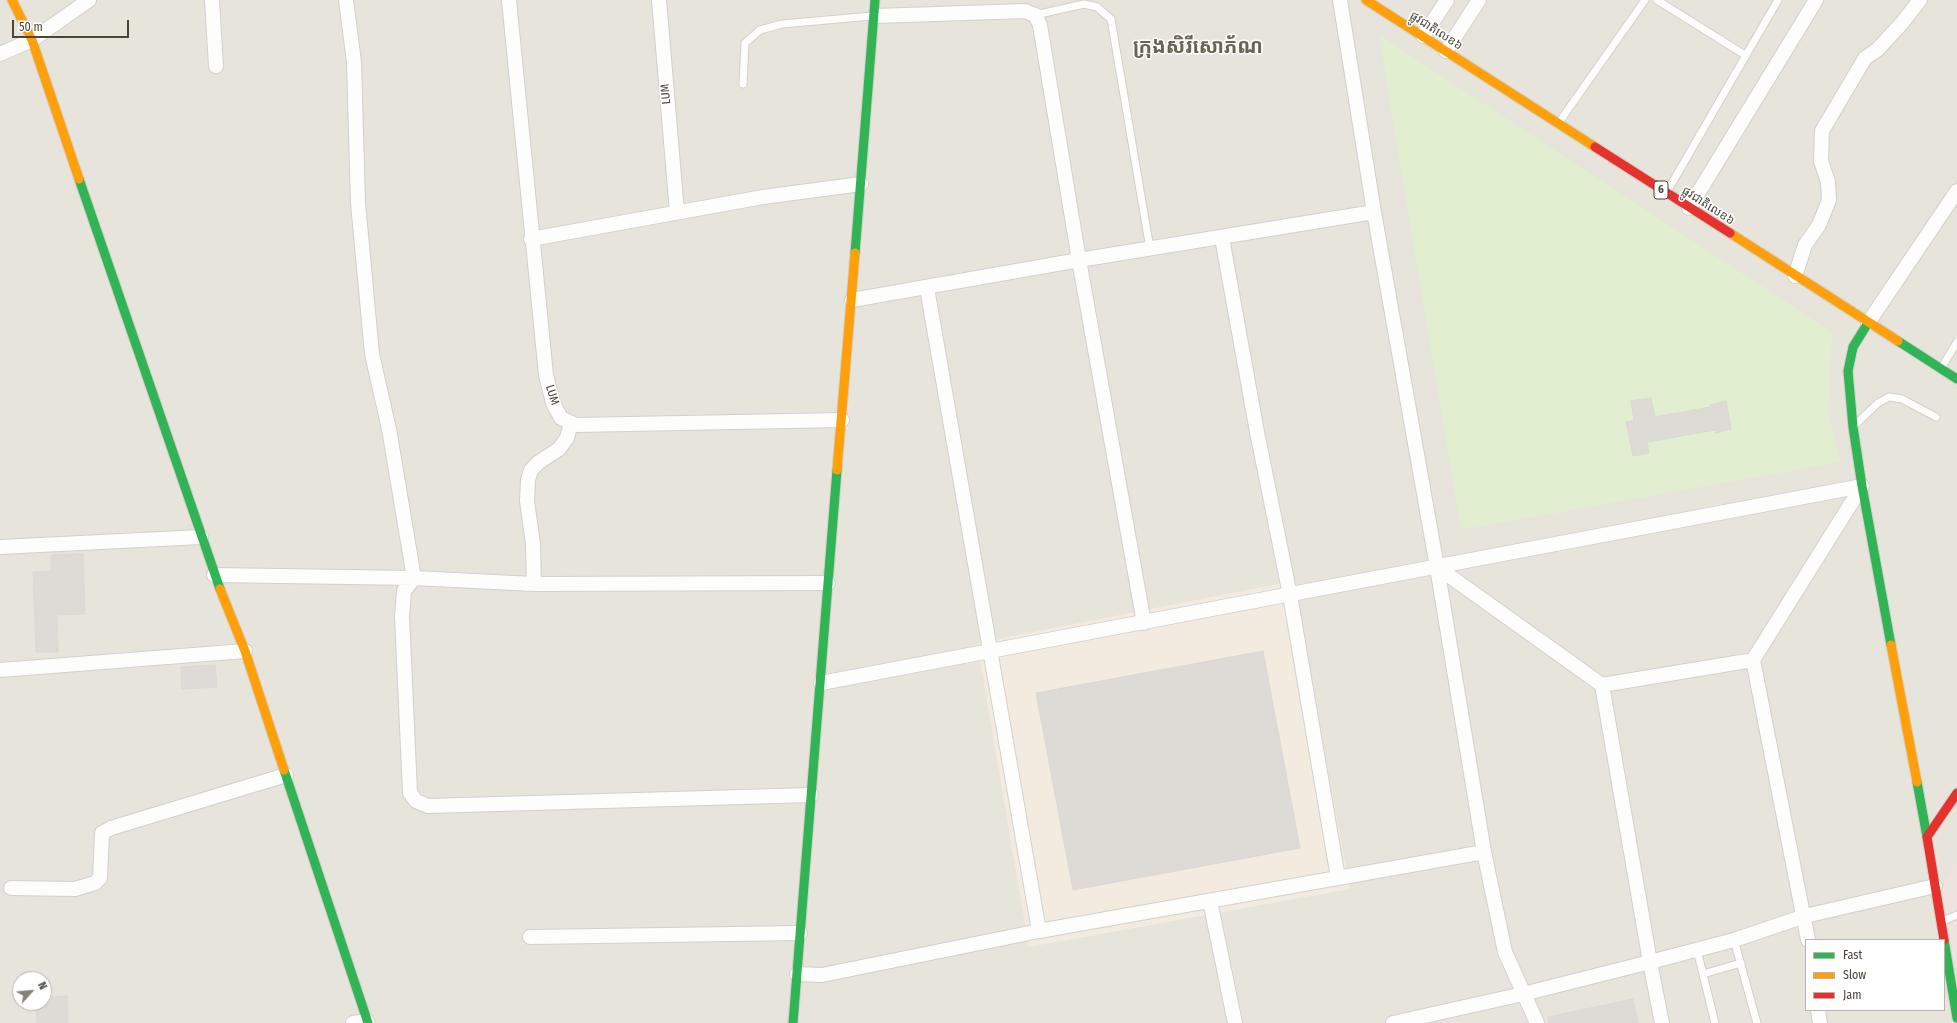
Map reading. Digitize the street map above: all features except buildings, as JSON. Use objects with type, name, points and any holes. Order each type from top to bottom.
[{"type":"main road","points":[[12,0],[32,40],[214,575],[245,651],[368,1022]]},
{"type":"main road","points":[[792,1023],[821,683],[875,0]]},
{"type":"main road","name":"ផ្លូវជាតិលេខ៦","points":[[1366,0],[1666,194],[1957,379]]},
{"type":"main road","points":[[1868,323],[1853,347],[1848,371],[1853,427],[1862,486],[1927,837],[1944,939]]},
{"type":"main road","points":[[1927,837],[1957,793]]},
{"type":"main road","points":[[1945,946],[1957,1018]]},
{"type":"street","points":[[0,54],[32,40],[89,0]]},
{"type":"street","points":[[212,0],[216,66]]},
{"type":"street","points":[[346,0],[354,62],[358,203],[372,354],[389,429],[414,578],[404,591],[402,616],[410,793],[416,801],[428,806],[811,795]]},
{"type":"street","name":"LUM","points":[[509,0],[531,238],[546,375],[553,403],[561,418],[571,423]]},
{"type":"street","name":"LUM","points":[[659,0],[677,212]]},
{"type":"street","points":[[1340,0],[1374,212],[1437,567],[1484,852],[1505,952],[1537,1023]]},
{"type":"street","points":[[1423,36],[1446,0]]},
{"type":"street","points":[[1446,51],[1479,0]]},
{"type":"street","points":[[1689,208],[1816,0]]},
{"type":"street","points":[[1795,276],[1805,244],[1819,225],[1829,200],[1828,182],[1821,161],[1822,131],[1865,58],[1877,50],[1902,24],[1920,0]]},
{"type":"street","points":[[874,16],[1025,11],[1035,15],[1040,25],[1079,260],[1144,623]]},
{"type":"street","points":[[531,238],[763,197],[861,184]]},
{"type":"street","points":[[1868,323],[1957,191]]},
{"type":"street","points":[[852,300],[1079,260],[1222,238],[1374,212]]},
{"type":"street","points":[[1222,238],[1257,432],[1290,595],[1338,878]]},
{"type":"street","points":[[927,288],[1039,931]]},
{"type":"street","points":[[534,584],[533,544],[527,501],[528,480],[532,470],[539,462],[559,449],[567,438],[571,423],[576,425],[842,420]]},
{"type":"street","points":[[821,683],[1862,486]]},
{"type":"street","points":[[1808,939],[1805,916],[1753,660],[1862,486]]},
{"type":"street","points":[[0,546],[201,537]]},
{"type":"street","points":[[1437,567],[1602,685],[1662,1023]]},
{"type":"street","points":[[214,575],[414,578],[534,584],[828,583]]},
{"type":"street","points":[[0,670],[245,651]]},
{"type":"street","points":[[1602,685],[1753,660]]},
{"type":"street","points":[[11,888],[75,889],[95,883],[100,878],[102,832],[286,775]]},
{"type":"street","points":[[796,974],[822,975],[1039,931],[1484,852]]},
{"type":"street","points":[[1393,1023],[1523,994],[1650,962],[1734,940],[1805,916],[1935,886]]},
{"type":"street","points":[[1210,901],[1235,1023]]},
{"type":"street","points":[[530,937],[800,933]]},
{"type":"street","points":[[1818,1011],[1820,1023]]},
{"type":"street","points":[[353,1023],[368,1022]]},
{"type":"lane","points":[[1558,124],[1645,0]]},
{"type":"lane","points":[[1657,0],[1745,55]]},
{"type":"lane","points":[[1666,194],[1778,0]]},
{"type":"lane","points":[[1035,15],[1084,4],[1097,7],[1110,19],[1150,249]]},
{"type":"lane","points":[[743,84],[745,43],[760,30],[782,24],[874,16]]},
{"type":"lane","points":[[1941,369],[1957,342]]},
{"type":"lane","points":[[1853,427],[1878,403],[1889,397],[1902,400],[1936,417]]},
{"type":"lane","points":[[1941,922],[1957,915]]},
{"type":"lane","points":[[1734,940],[1757,1023]]},
{"type":"lane","points":[[1697,950],[1715,1023]]},
{"type":"lane","points":[[1703,974],[1740,963]]},
{"type":"shaded area","points":[[0,0],[1957,0],[1957,1023],[0,1023]]},
{"type":"shaded area","points":[[1293,581],[1350,889],[1029,947],[977,643]]},
{"type":"shaded area","points":[[1957,861],[1957,973],[1941,887]]},
{"type":"green space","points":[[1379,35],[1832,332],[1828,414],[1841,462],[1461,530]]},
{"type":"traffic: fast","points":[[855,253],[875,0]]},
{"type":"traffic: fast","points":[[79,179],[220,589]]},
{"type":"traffic: fast","points":[[1868,323],[1853,347],[1848,371],[1853,427],[1862,486],[1891,645]]},
{"type":"traffic: fast","points":[[1898,341],[1957,379]]},
{"type":"traffic: fast","points":[[793,1023],[837,470]]},
{"type":"traffic: fast","points":[[284,770],[368,1023]]},
{"type":"traffic: fast","points":[[1917,782],[1927,837]]},
{"type":"traffic: fast","points":[[1945,946],[1957,1018]]},
{"type":"traffic: slow","points":[[12,0],[32,40],[79,179]]},
{"type":"traffic: slow","points":[[1366,0],[1595,147]]},
{"type":"traffic: slow","points":[[1730,233],[1898,341]]},
{"type":"traffic: slow","points":[[837,470],[855,253]]},
{"type":"traffic: slow","points":[[220,589],[245,651],[284,770]]},
{"type":"traffic: slow","points":[[1891,645],[1917,782]]},
{"type":"traffic: jam","points":[[1595,147],[1730,233]]},
{"type":"traffic: jam","points":[[1944,939],[1927,837],[1957,793]]},
{"type":"district","name":"ក្រុងសិរីសោភ័ណ","points":[[1198,47]]}]
